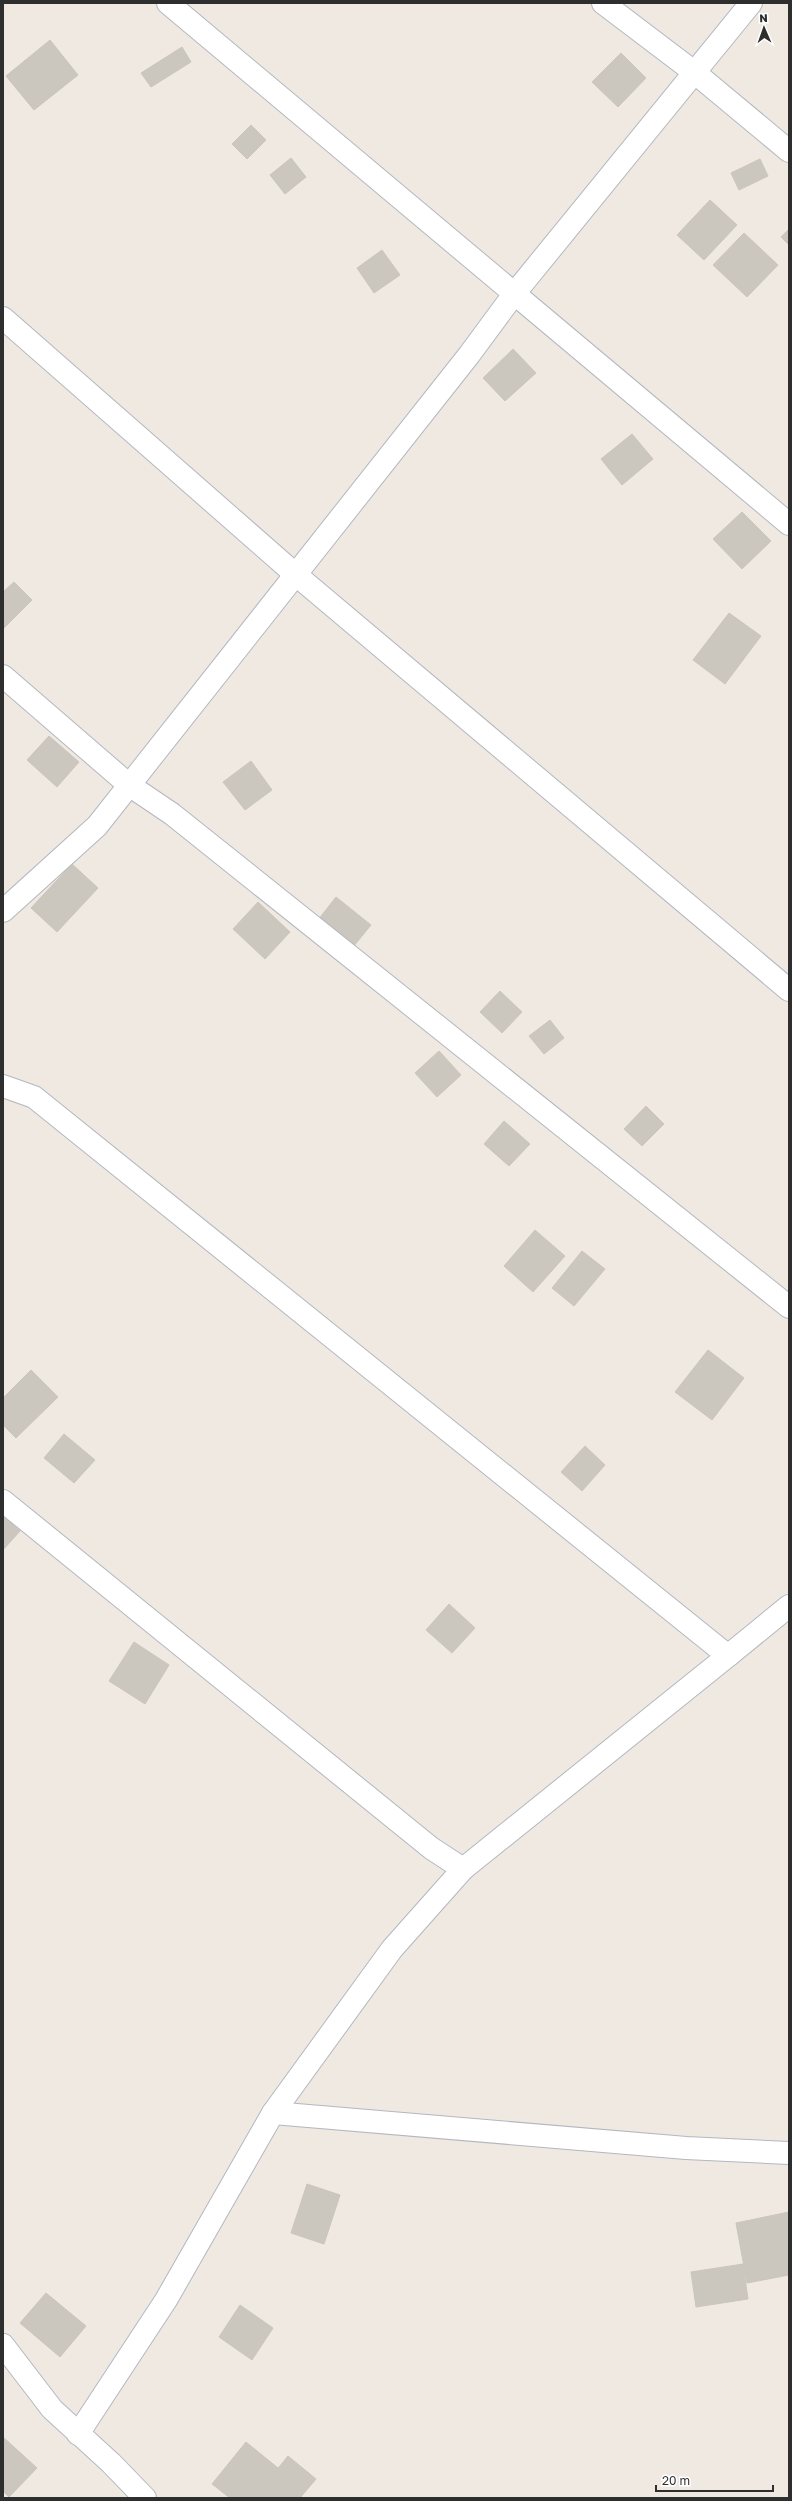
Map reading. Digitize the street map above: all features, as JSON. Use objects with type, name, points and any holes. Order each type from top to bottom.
[{"type":"street","points":[[168,3],[789,524]]},
{"type":"street","points":[[603,3],[694,72],[789,151]]},
{"type":"street","points":[[3,911],[97,826],[469,355],[514,294],[751,3]]},
{"type":"street","points":[[3,318],[295,574],[789,990]]},
{"type":"street","points":[[3,676],[129,785],[178,819],[789,1307]]},
{"type":"street","points":[[3,1086],[34,1097],[729,1655]]},
{"type":"street","points":[[3,1501],[431,1848],[463,1868]]},
{"type":"street","points":[[78,2434],[166,2300],[273,2114],[392,1949],[463,1868],[789,1606]]},
{"type":"street","points":[[273,2114],[686,2148],[789,2153]]},
{"type":"street","points":[[3,2345],[52,2410],[146,2498]]},
{"type":"building","points":[[50,40],[78,75],[34,110],[6,76]]},
{"type":"building","points":[[182,47],[191,62],[151,87],[141,73]]},
{"type":"building","points":[[621,53],[646,78],[618,107],[592,82]]},
{"type":"building","points":[[251,125],[266,140],[247,159],[232,144]]},
{"type":"building","points":[[291,158],[306,177],[285,194],[270,175]]},
{"type":"building","points":[[760,159],[768,176],[739,190],[731,173]]},
{"type":"building","points":[[710,200],[737,225],[704,260],[677,235]]},
{"type":"building","points":[[789,229],[789,245],[781,237]]},
{"type":"building","points":[[744,233],[778,265],[747,297],[713,265]]},
{"type":"building","points":[[382,250],[400,275],[374,293],[357,268]]},
{"type":"building","points":[[513,349],[536,373],[505,401],[483,378]]},
{"type":"building","points":[[632,434],[653,459],[622,485],[601,459]]},
{"type":"building","points":[[742,512],[771,541],[742,569],[713,539]]},
{"type":"building","points":[[14,582],[32,600],[4,628],[3,592]]},
{"type":"building","points":[[729,613],[761,636],[725,684],[693,660]]},
{"type":"building","points":[[49,736],[79,762],[57,787],[27,760]]},
{"type":"building","points":[[251,761],[272,790],[245,810],[223,782]]},
{"type":"building","points":[[72,864],[98,888],[57,932],[31,908]]},
{"type":"building","points":[[336,897],[371,925],[353,947],[318,920]]},
{"type":"building","points":[[258,902],[290,932],[265,959],[233,929]]},
{"type":"building","points":[[500,991],[522,1012],[502,1033],[480,1012]]},
{"type":"building","points":[[550,1020],[564,1038],[544,1054],[529,1036]]},
{"type":"building","points":[[439,1051],[461,1075],[437,1097],[415,1073]]},
{"type":"building","points":[[646,1106],[664,1124],[642,1146],[624,1129]]},
{"type":"building","points":[[504,1121],[530,1144],[509,1166],[484,1144]]},
{"type":"building","points":[[535,1230],[565,1256],[533,1292],[504,1266]]},
{"type":"building","points":[[582,1251],[605,1269],[574,1306],[552,1288]]},
{"type":"building","points":[[708,1350],[744,1378],[712,1420],[675,1392]]},
{"type":"building","points":[[31,1370],[58,1397],[16,1438],[3,1425],[3,1398]]},
{"type":"building","points":[[64,1434],[95,1460],[74,1483],[44,1458]]},
{"type":"building","points":[[585,1446],[605,1465],[582,1491],[561,1472]]},
{"type":"building","points":[[3,1516],[20,1531],[3,1550]]},
{"type":"building","points":[[449,1604],[475,1628],[452,1653],[426,1630]]},
{"type":"building","points":[[134,1642],[169,1665],[145,1704],[109,1681]]},
{"type":"building","points":[[307,2184],[340,2195],[324,2244],[291,2233]]},
{"type":"building","points":[[789,2212],[789,2275],[747,2283],[736,2223]]},
{"type":"building","points":[[743,2264],[748,2299],[696,2307],[691,2272]]},
{"type":"building","points":[[46,2293],[86,2326],[60,2357],[20,2323]]},
{"type":"building","points":[[240,2305],[273,2328],[252,2360],[219,2337]]},
{"type":"building","points":[[3,2437],[37,2468],[9,2497],[3,2491]]},
{"type":"building","points":[[246,2442],[278,2468],[254,2498],[230,2498],[212,2484]]},
{"type":"building","points":[[288,2456],[316,2479],[300,2498],[254,2498]]}]
